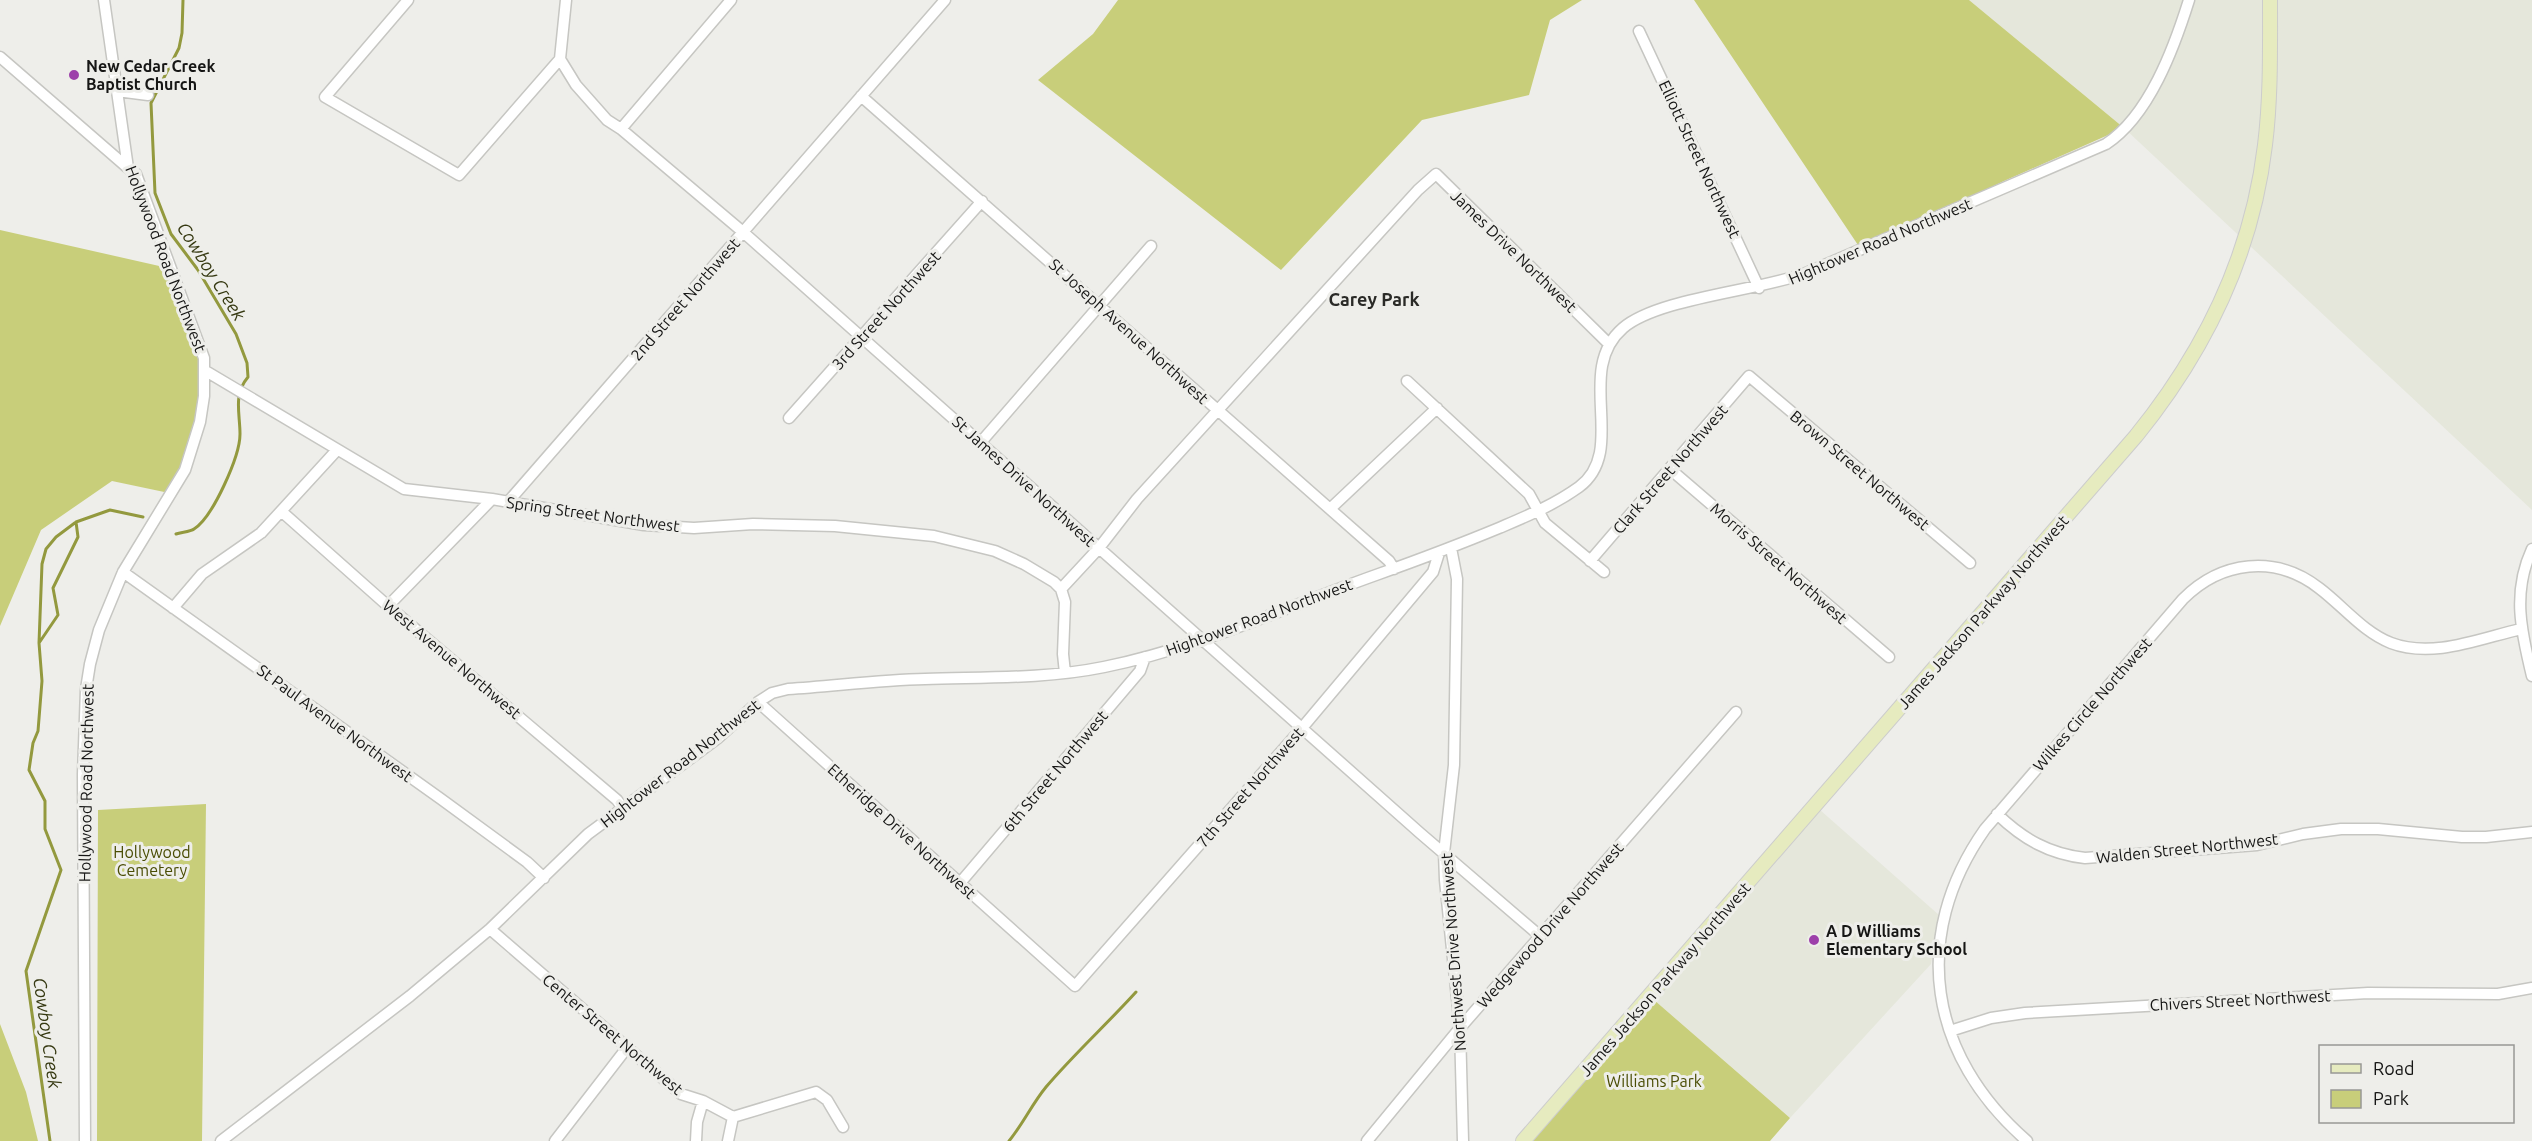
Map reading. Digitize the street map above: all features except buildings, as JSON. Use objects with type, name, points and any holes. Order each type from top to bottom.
[{"type":"main road","name":"James Jackson Parkway Northwest","points":[[1523,1141],[2136,436],[2181,377],[2220,306],[2242,251],[2252,216],[2265,144],[2270,0]]},
{"type":"street","name":"Hollywood Road Northwest","points":[[85,1141],[83,774],[86,689],[99,630],[123,572],[185,470],[200,422],[204,370],[204,358],[185,304],[153,225],[136,174],[128,168],[104,0]]},
{"type":"street","points":[[408,0],[325,97],[459,175],[560,59],[566,0]]},
{"type":"street","points":[[621,129],[731,0]]},
{"type":"street","name":"2nd Street Northwest","points":[[508,502],[945,0]]},
{"type":"street","name":"Hightower Road Northwest","points":[[221,1141],[410,996],[490,929],[588,834],[718,738],[758,702],[772,693],[788,689],[923,679],[1008,678],[1065,673],[1145,657],[1202,640],[1439,553],[1538,512],[1582,485],[1598,463],[1602,439],[1599,392],[1602,363],[1609,344],[1624,327],[1640,317],[1661,309],[1759,288],[1806,273],[2092,151],[2119,136],[2130,125],[2147,99],[2178,32],[2188,0]]},
{"type":"street","name":"Elliott Street Northwest","points":[[1639,31],[1759,288]]},
{"type":"street","points":[[0,57],[128,168]]},
{"type":"street","name":"St James Drive Northwest","points":[[560,59],[594,108],[607,120],[621,129],[743,232],[1202,640],[1540,936]]},
{"type":"street","points":[[117,91],[148,95]]},
{"type":"street","name":"St Joseph Avenue Northwest","points":[[861,96],[1330,508],[1389,561],[1394,569]]},
{"type":"street","name":"James Drive Northwest","points":[[1219,411],[1418,190],[1436,174],[1609,344]]},
{"type":"street","name":"3rd Street Northwest","points":[[789,418],[982,201]]},
{"type":"street","points":[[981,442],[1151,246]]},
{"type":"street","name":"Spring Street Northwest","points":[[204,370],[404,489],[492,499],[644,525],[694,528],[753,524],[835,526],[934,536],[996,551],[1024,564],[1054,582],[1061,589]]},
{"type":"street","name":"Clark Street Northwest","points":[[1590,561],[1749,376]]},
{"type":"street","name":"Brown Street Northwest","points":[[1749,376],[1970,563]]},
{"type":"street","points":[[1407,381],[1529,494],[1545,523],[1604,572]]},
{"type":"street","points":[[1330,508],[1437,408]]},
{"type":"street","points":[[1065,673],[1065,602],[1061,589],[1098,548],[1137,499],[1219,411]]},
{"type":"street","points":[[173,608],[202,574],[261,533],[337,450]]},
{"type":"street","name":"Morris Street Northwest","points":[[1670,470],[1889,657]]},
{"type":"street","points":[[388,606],[492,499]]},
{"type":"street","name":"West Avenue Northwest","points":[[281,511],[388,606],[617,800],[622,807]]},
{"type":"street","name":"Northwest Drive Northwest","points":[[1451,548],[1457,579],[1454,765],[1444,853],[1460,1028],[1463,1141]]},
{"type":"street","points":[[2532,549],[2521,580],[2519,613],[2532,676]]},
{"type":"street","name":"7th Street Northwest","points":[[1047,960],[1075,986],[1302,728],[1433,572],[1438,563],[1439,553]]},
{"type":"street","name":"Wilkes Circle Northwest","points":[[2027,1141],[1997,1113],[1982,1095],[1958,1053],[1950,1031],[1944,1012],[1939,973],[1939,954],[1945,913],[1965,860],[1997,814],[2195,586],[2226,570],[2259,566],[2294,573],[2321,589],[2376,635],[2410,648],[2443,647],[2521,629]]},
{"type":"street","name":"St Paul Avenue Northwest","points":[[123,572],[441,799],[527,862],[544,878]]},
{"type":"street","name":"6th Street Northwest","points":[[960,883],[1140,671],[1145,657]]},
{"type":"street","name":"Etheridge Drive Northwest","points":[[758,702],[1047,960]]},
{"type":"street","name":"Wedgewood Drive Northwest","points":[[1367,1141],[1460,1028],[1736,712]]},
{"type":"street","name":"Walden Street Northwest","points":[[1997,814],[2036,844],[2052,852],[2085,858],[2257,844],[2303,834],[2342,829],[2378,829],[2470,837],[2532,832]]},
{"type":"street","name":"Center Street Northwest","points":[[490,929],[626,1049],[681,1094],[703,1101],[733,1117]]},
{"type":"street","name":"Chivers Street Northwest","points":[[1950,1031],[1991,1018],[2025,1013],[2378,992],[2498,994],[2532,988]]},
{"type":"street","points":[[555,1141],[626,1049]]},
{"type":"street","points":[[728,1141],[733,1117],[816,1092],[827,1100],[843,1127]]},
{"type":"street","points":[[696,1141],[698,1118],[703,1101]]},
{"type":"shaded area","points":[[1969,0],[2532,0],[2532,510],[2124,128]]},
{"type":"shaded area","name":"A D Williams Elementary School","points":[[1811,802],[1939,915],[1931,964],[1790,1118],[1646,993]]},
{"type":"green space","points":[[1118,0],[1582,0],[1550,20],[1529,95],[1422,120],[1281,270],[1038,80],[1093,34]]},
{"type":"green space","points":[[1694,0],[1969,0],[2124,128],[2004,181],[1862,251]]},
{"type":"green space","points":[[0,230],[177,270],[208,364],[197,428],[169,493],[112,481],[41,530],[0,626]]},
{"type":"green space","name":"Hollywood Cemetery","points":[[206,804],[202,1141],[97,1141],[98,810]]},
{"type":"green space","name":"Williams Park","points":[[1646,993],[1790,1118],[1770,1141],[1524,1141]]},
{"type":"green space","points":[[0,1024],[26,1092],[38,1141],[0,1141]]},
{"type":"waterway","name":"Cowboy Creek","points":[[176,534],[192,530],[201,522],[224,485],[239,444],[239,397],[248,377],[247,363],[236,334],[198,270],[171,234],[155,193],[151,103],[179,48],[183,0]]},
{"type":"waterway","name":"Cowboy Creek","points":[[50,1141],[26,971],[61,870],[45,829],[45,801],[29,770],[33,743],[38,731],[42,681],[39,643],[58,615],[53,588],[78,537],[76,522],[110,510],[143,517]]},
{"type":"waterway","points":[[39,643],[42,564],[46,549],[56,537],[76,522]]},
{"type":"waterway","points":[[1009,1141],[1046,1087],[1136,992]]},
{"type":"place","name":"New Cedar Creek Baptist Church","points":[[74,75]]},
{"type":"place","name":"A D Williams Elementary School","points":[[1814,940]]},
{"type":"district","name":"Carey Park","points":[[1374,299]]}]
